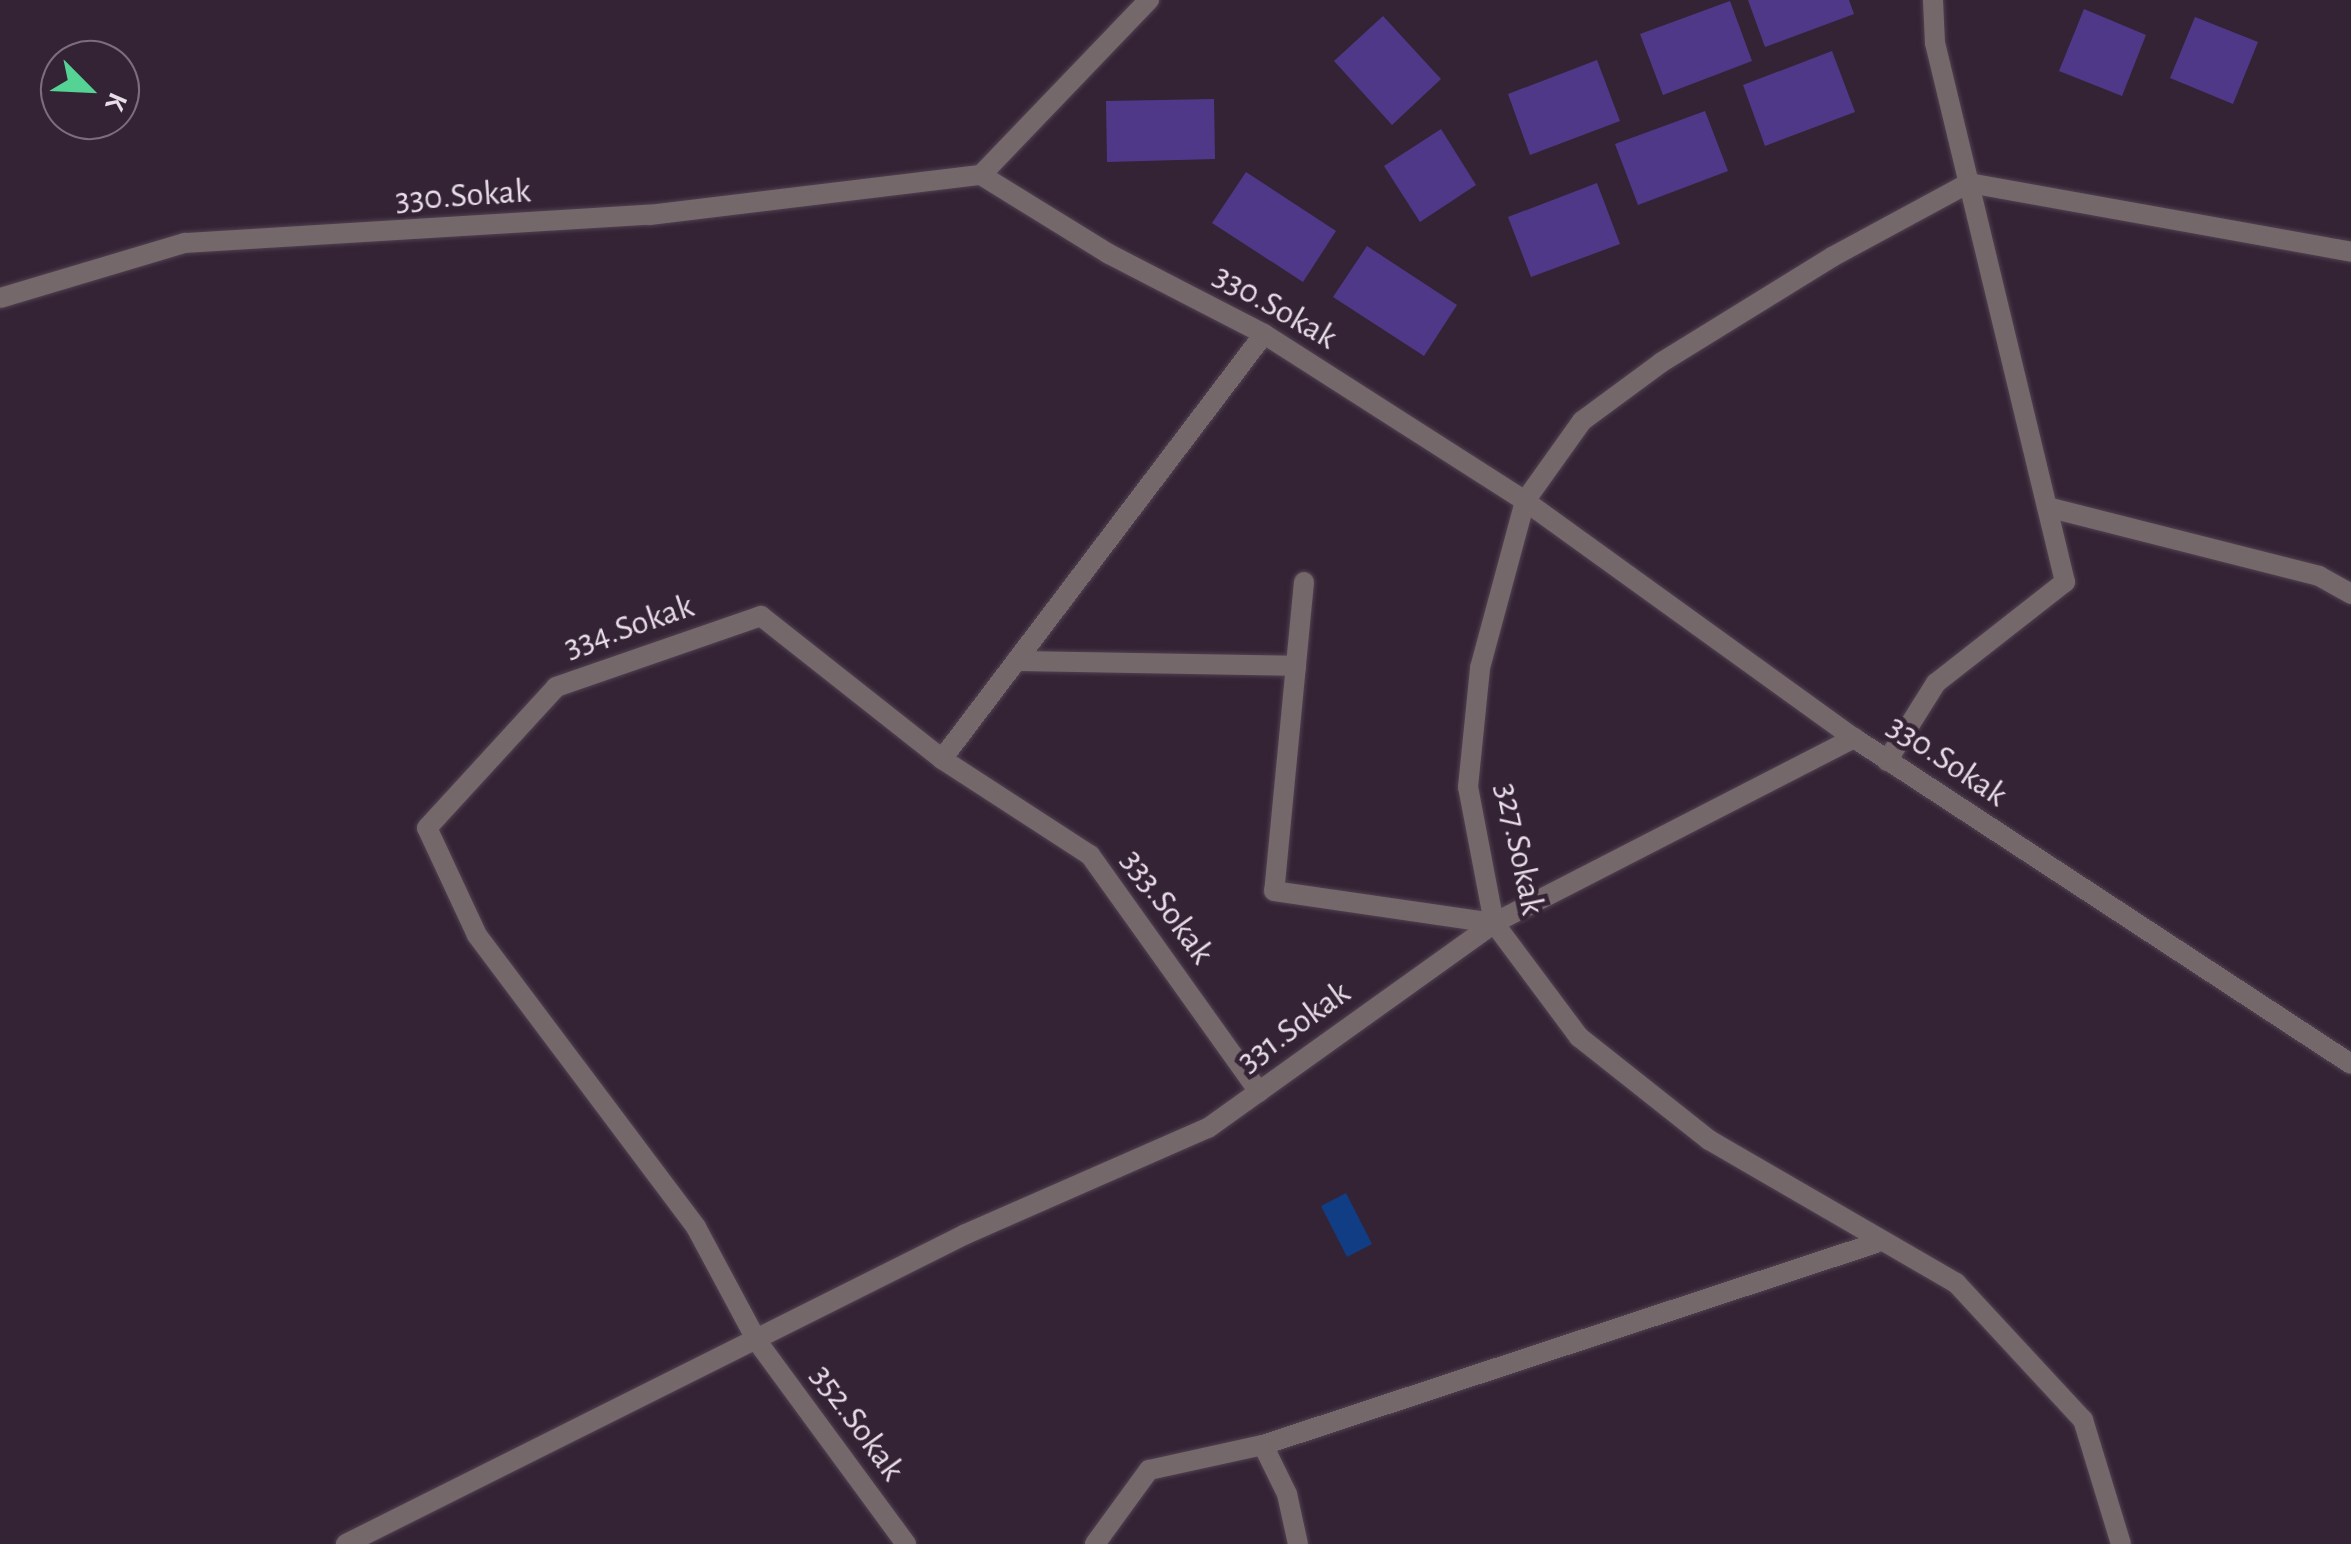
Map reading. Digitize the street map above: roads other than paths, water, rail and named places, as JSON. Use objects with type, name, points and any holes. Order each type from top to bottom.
[{"type":"street","points":[[981,174],[1149,0]]},
{"type":"street","points":[[1887,760],[1936,684],[2065,582],[1935,43],[1933,0]]},
{"type":"street","name":"330.Sokak","points":[[0,298],[186,243],[649,215],[981,174],[1109,254],[1264,334],[1525,501],[1854,738],[2351,1064]]},
{"type":"street","points":[[1969,183],[2351,252]]},
{"type":"street","name":"327.Sokak","points":[[1969,183],[1832,256],[1662,362],[1582,421],[1525,501],[1480,668],[1468,788],[1494,924],[1579,1037],[1709,1140],[1876,1242],[1956,1283],[2083,1420],[2121,1544]]},
{"type":"street","points":[[942,759],[1264,334]]},
{"type":"street","points":[[2046,508],[2318,576],[2351,594]]},
{"type":"street","points":[[1304,582],[1274,891],[1494,924]]},
{"type":"street","name":"334.Sokak","points":[[757,1341],[696,1227],[477,935],[427,828],[556,687],[761,616],[942,759]]},
{"type":"street","points":[[1016,661],[1296,666]]},
{"type":"street","name":"331.Sokak","points":[[346,1544],[966,1234],[1208,1128],[1494,924],[1854,738]]},
{"type":"street","name":"333.Sokak","points":[[942,759],[1090,855],[1259,1092]]},
{"type":"street","points":[[1095,1544],[1149,1470],[1263,1445],[1876,1242]]},
{"type":"street","name":"352.Sokak","points":[[757,1341],[906,1544]]},
{"type":"street","points":[[1263,1445],[1288,1494],[1298,1544]]},
{"type":"water","points":[[1346,1193],[1372,1244],[1347,1257],[1321,1206]]}]
